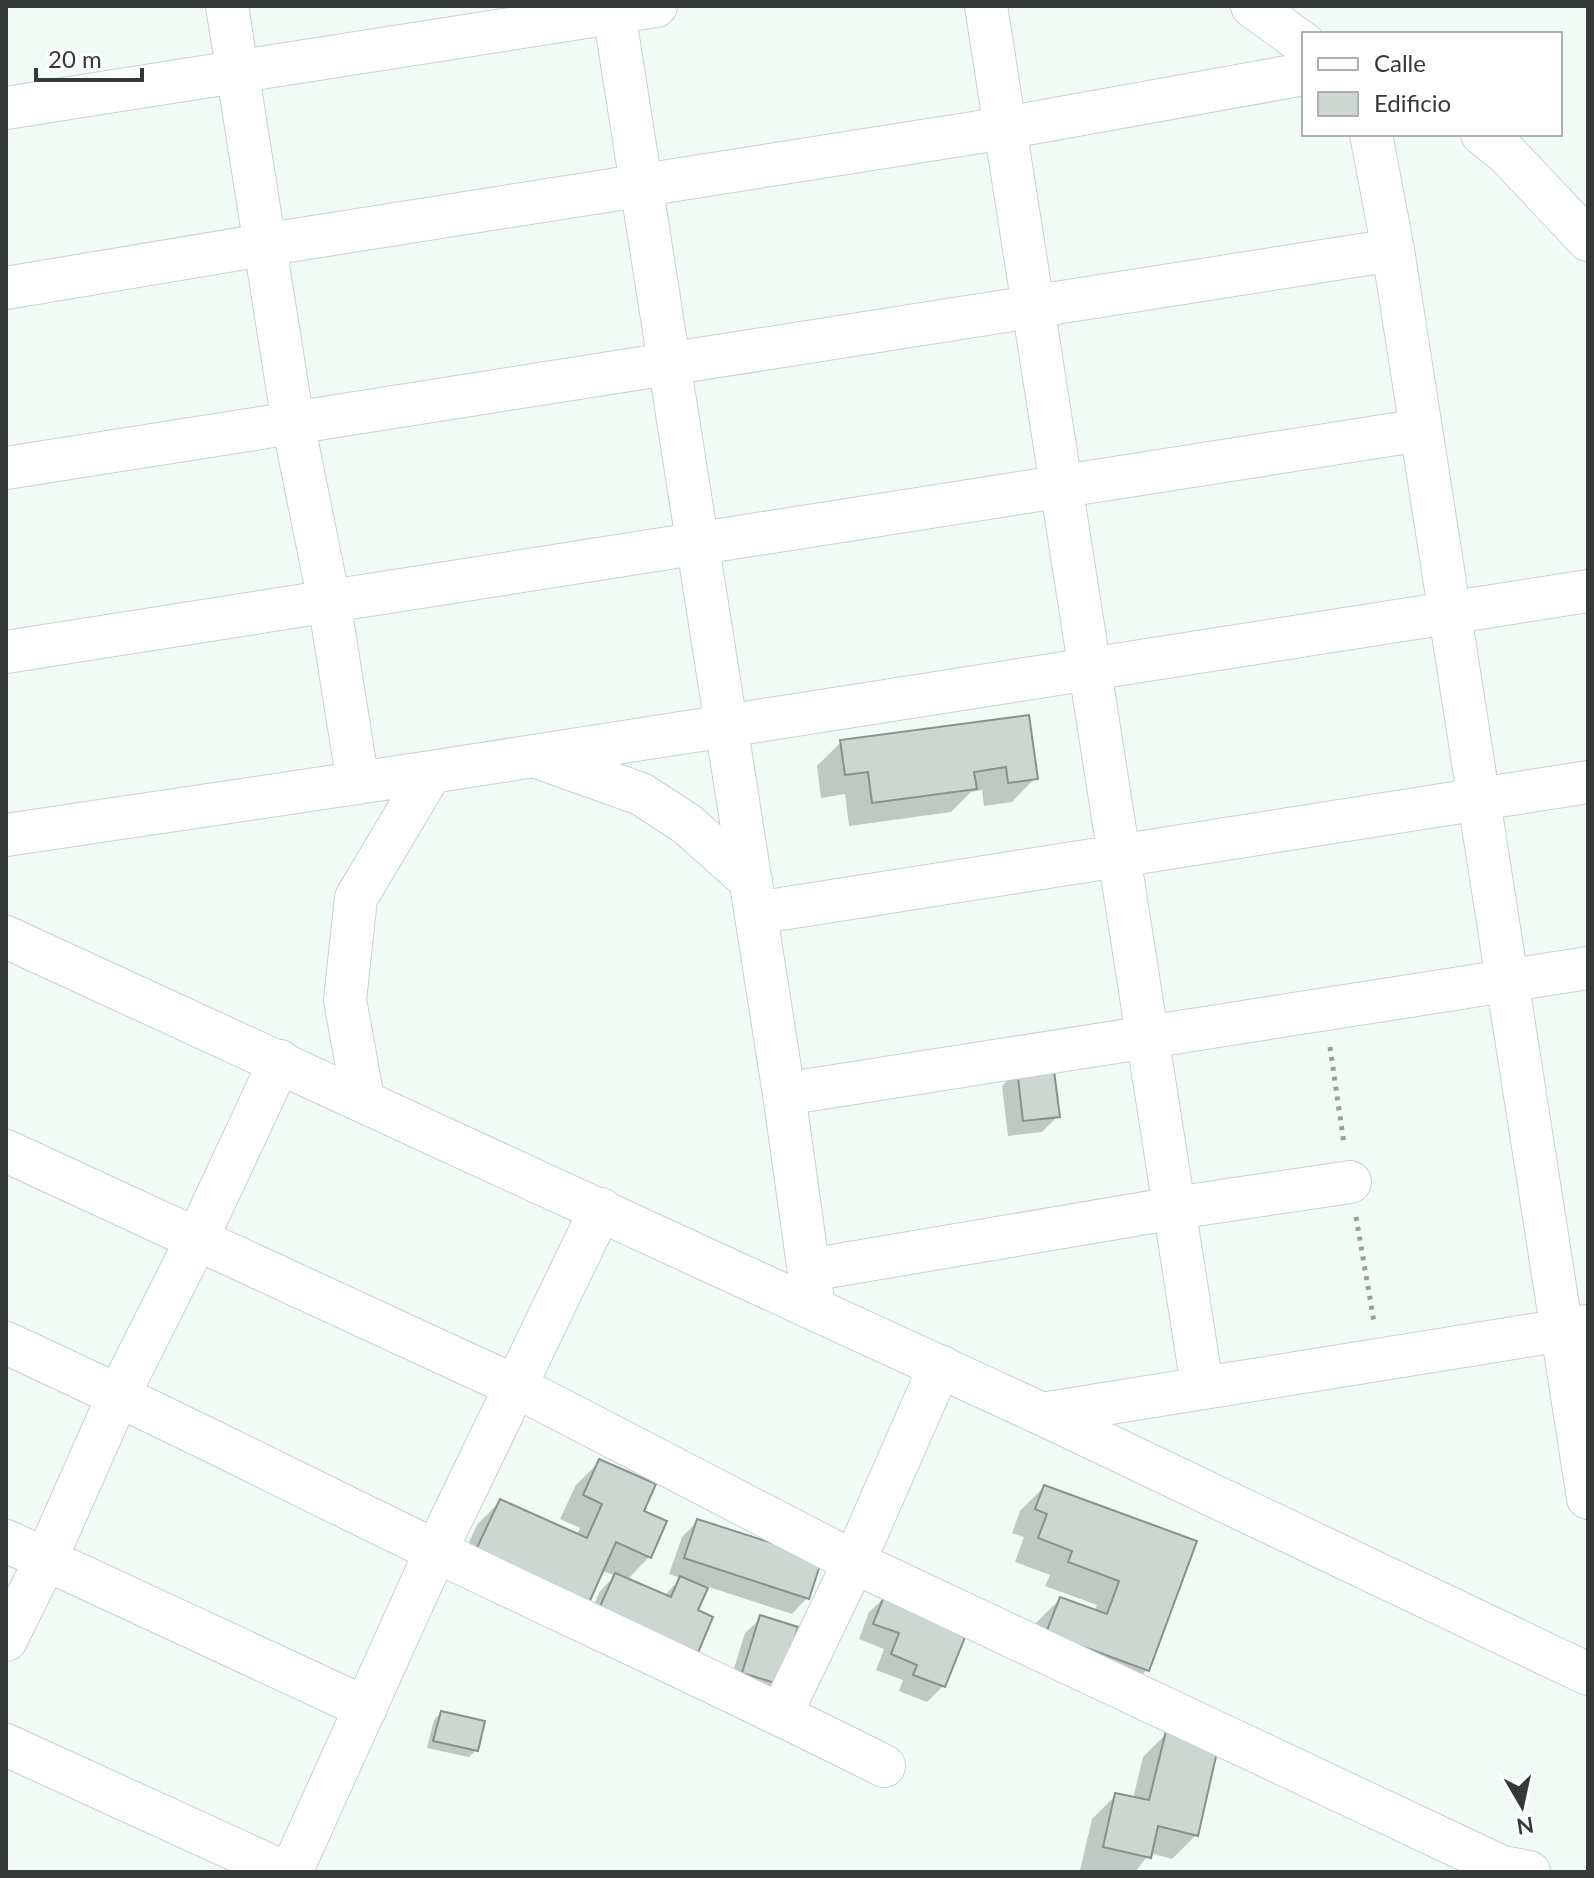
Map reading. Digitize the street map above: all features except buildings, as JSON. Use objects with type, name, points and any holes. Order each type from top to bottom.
[{"type":"street","points":[[227,6],[293,423],[329,601],[358,783]]},
{"type":"street","points":[[6,108],[614,9],[656,6]]},
{"type":"street","points":[[986,6],[1202,1386]]},
{"type":"street","points":[[1252,6],[1302,43]]},
{"type":"street","points":[[614,9],[784,1094],[811,1289]]},
{"type":"street","points":[[6,288],[1005,128],[1302,74]]},
{"type":"street","points":[[1371,136],[1393,250],[1507,980],[1575,1328],[1588,1498]]},
{"type":"street","points":[[1484,136],[1508,155],[1588,240]]},
{"type":"street","points":[[6,468],[1393,250]]},
{"type":"street","points":[[6,652],[1421,430]]},
{"type":"street","points":[[6,835],[431,772],[1588,591]]},
{"type":"street","points":[[534,756],[641,794],[687,824],[753,897]]},
{"type":"street","points":[[363,1099],[345,1000],[356,898],[431,772]]},
{"type":"street","points":[[753,897],[1120,856],[1588,782]]},
{"type":"street","points":[[6,937],[601,1209],[811,1289],[940,1366],[1588,1674]]},
{"type":"street","points":[[784,1094],[1588,968]]},
{"type":"street","points":[[6,1640],[46,1559],[119,1394],[197,1239],[280,1061]]},
{"type":"street","points":[[6,1151],[517,1387],[854,1562],[1502,1867],[1529,1872]]},
{"type":"street","points":[[811,1289],[1175,1208],[1350,1182]]},
{"type":"street","points":[[291,1872],[436,1551],[601,1209]]},
{"type":"street","points":[[1042,1414],[1575,1328]]},
{"type":"street","points":[[6,1343],[119,1394],[436,1551],[884,1766]]},
{"type":"street","points":[[781,1714],[854,1562],[940,1366]]},
{"type":"street","points":[[6,1541],[366,1708]]},
{"type":"street","points":[[6,1745],[284,1872]]}]
